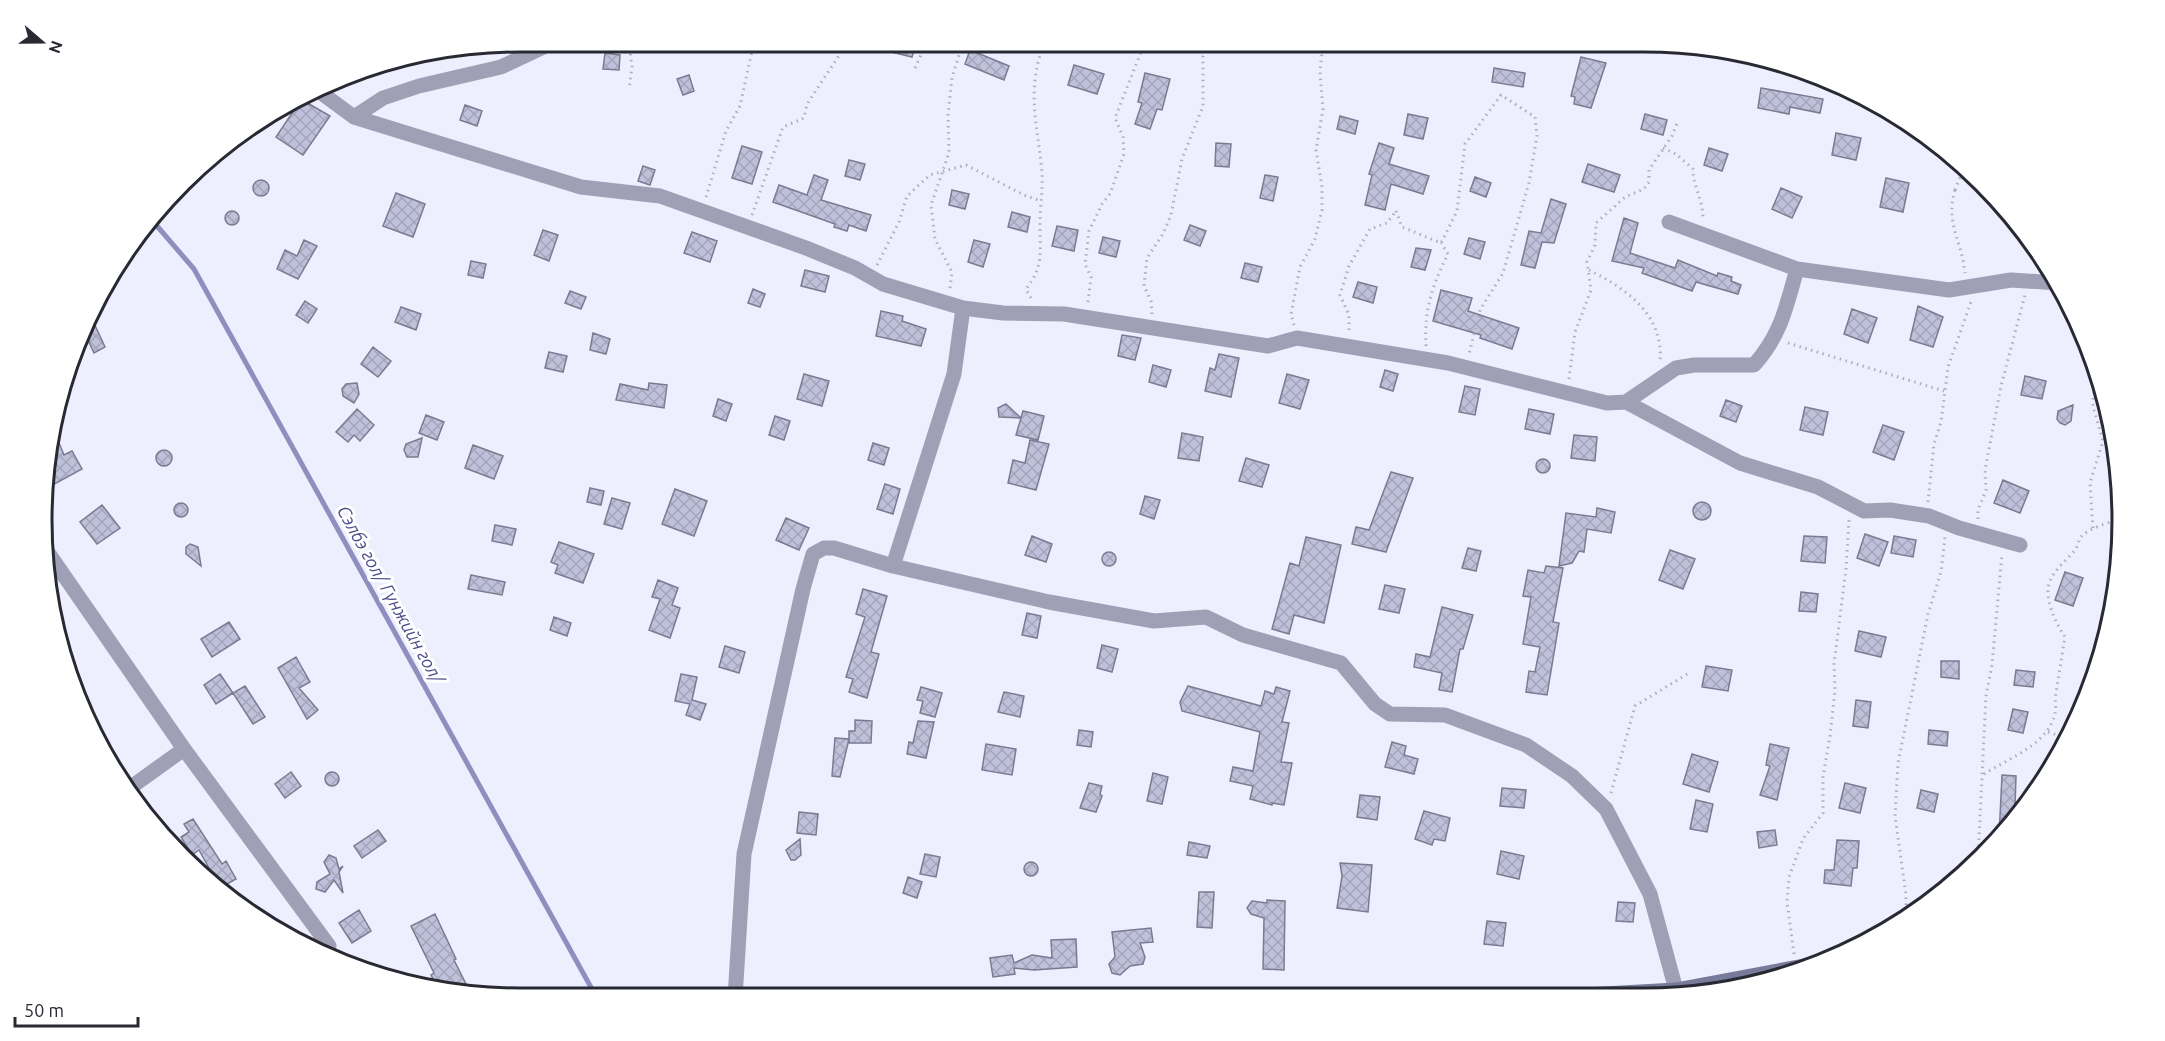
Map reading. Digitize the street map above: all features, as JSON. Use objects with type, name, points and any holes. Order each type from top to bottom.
[{"type":"street","points":[[354,117],[383,98],[419,86],[501,67],[533,52]]},
{"type":"street","points":[[325,96],[354,117],[580,187],[660,196],[855,268],[883,284],[963,308],[1087,317],[1268,346],[1297,338],[1463,367],[1607,403],[1626,402],[1740,463],[1818,487],[1863,511],[1890,510],[1929,516],[2013,543]]},
{"type":"street","points":[[1669,222],[1797,269],[1949,290],[2011,280],[2047,283]]},
{"type":"street","points":[[1626,402],[1676,368],[1694,365],[1754,365],[1775,338],[1797,269]]},
{"type":"street","points":[[893,566],[954,374],[963,308]]},
{"type":"street","points":[[736,988],[744,854],[803,589],[813,554],[824,548],[834,548],[893,566],[1049,602],[1154,621],[1206,617],[1243,635],[1341,663],[1375,704],[1390,714],[1445,715],[1526,745],[1572,776],[1606,809],[1650,894],[1675,987]]},
{"type":"street","points":[[55,563],[184,749],[327,946]]},
{"type":"street","points":[[134,785],[184,749]]},
{"type":"path","points":[[629,89],[632,67],[630,52]]},
{"type":"path","points":[[703,211],[726,131],[740,106],[752,52]]},
{"type":"path","points":[[749,227],[783,127],[804,118],[807,104],[841,52]]},
{"type":"path","points":[[915,68],[922,52]]},
{"type":"path","points":[[945,303],[952,272],[935,239],[931,205],[943,173],[949,147],[948,115],[952,78],[960,52]]},
{"type":"path","points":[[1038,313],[1026,289],[1038,274],[1042,177],[1038,134],[1033,114],[1033,82],[1042,52]]},
{"type":"path","points":[[1087,317],[1091,277],[1085,264],[1089,231],[1119,173],[1124,154],[1123,137],[1115,118],[1140,52]]},
{"type":"path","points":[[1153,327],[1151,301],[1144,286],[1147,258],[1164,234],[1171,215],[1182,159],[1203,106],[1203,57],[1205,52]]},
{"type":"path","points":[[1297,338],[1291,314],[1298,275],[1315,238],[1322,210],[1322,187],[1316,150],[1323,109],[1320,72],[1322,52]]},
{"type":"path","points":[[1441,243],[1457,211],[1465,144],[1501,95],[1535,117],[1537,136],[1529,183],[1503,273],[1480,310],[1472,347],[1463,367]]},
{"type":"path","points":[[1566,392],[1575,332],[1591,290],[1587,262],[1594,245],[1596,223],[1625,197],[1644,189],[1649,182],[1649,170],[1672,136],[1678,121]]},
{"type":"path","points":[[1663,148],[1676,154],[1693,169],[1693,183],[1701,197],[1702,234]]},
{"type":"path","points":[[872,278],[899,222],[907,196],[930,175],[966,165],[1024,195],[1041,201]]},
{"type":"path","points":[[1929,516],[1934,444],[1941,422],[1948,367],[1971,303],[1972,287],[1965,276],[1963,251],[1952,228],[1951,203],[1961,176]]},
{"type":"path","points":[[1350,347],[1349,315],[1340,295],[1349,266],[1370,229],[1386,223],[1396,211],[1402,226],[1441,243],[1448,254],[1431,287],[1425,327],[1426,360]]},
{"type":"path","points":[[1588,269],[1635,300],[1657,327],[1661,346],[1659,378]]},
{"type":"path","points":[[1978,533],[1978,510],[1986,490],[1985,470],[2001,386],[2028,282]]},
{"type":"path","points":[[1775,338],[1815,353],[1944,391]]},
{"type":"path","points":[[2092,528],[2090,483],[2103,441],[2093,406],[2095,392]]},
{"type":"path","points":[[1796,963],[1786,893],[1797,852],[1803,839],[1823,813],[1823,777],[1835,690],[1834,664],[1846,569],[1847,529],[1852,506]]},
{"type":"path","points":[[1984,774],[2017,756],[2048,732],[2057,708],[2055,699],[2065,637],[2056,624],[2049,602],[2049,586],[2059,568],[2077,547],[2080,537],[2092,528],[2112,522]]},
{"type":"path","points":[[1906,909],[1895,816],[1898,763],[1949,524]]},
{"type":"path","points":[[1979,847],[1986,696],[1992,665],[2000,560],[2013,543]]},
{"type":"path","points":[[1606,809],[1635,706],[1689,673]]},
{"type":"path","points":[[2048,732],[2060,736]]},
{"type":"building","points":[[892,52],[913,52],[912,57]]},
{"type":"building","points":[[969,52],[975,52],[1009,66],[1004,80],[965,64]]},
{"type":"building","points":[[605,53],[620,55],[619,70],[603,69]]},
{"type":"building","points":[[1581,57],[1606,63],[1591,108],[1574,104],[1575,97],[1571,96]]},
{"type":"building","points":[[1074,65],[1104,74],[1097,94],[1068,85]]},
{"type":"building","points":[[1494,68],[1525,73],[1523,87],[1492,82]]},
{"type":"building","points":[[1145,73],[1170,79],[1162,110],[1157,109],[1150,129],[1135,124],[1142,103],[1138,102]]},
{"type":"building","points":[[689,75],[694,91],[683,95],[677,79]]},
{"type":"building","points":[[1761,88],[1823,99],[1820,113],[1790,107],[1789,114],[1758,108]]},
{"type":"building","points":[[309,104],[330,116],[303,155],[276,137],[293,112]]},
{"type":"building","points":[[465,105],[482,111],[477,126],[460,120]]},
{"type":"building","points":[[1408,114],[1428,118],[1423,139],[1404,135]]},
{"type":"building","points":[[1645,114],[1667,120],[1663,135],[1641,129]]},
{"type":"building","points":[[1340,116],[1358,121],[1355,134],[1337,129]]},
{"type":"building","points":[[1836,133],[1861,138],[1856,160],[1832,155]]},
{"type":"building","points":[[1216,143],[1231,144],[1229,167],[1215,166]]},
{"type":"building","points":[[1379,143],[1394,148],[1389,164],[1429,176],[1423,194],[1391,184],[1385,210],[1365,205],[1372,175],[1369,174]]},
{"type":"building","points":[[742,146],[762,152],[752,184],[732,178]]},
{"type":"building","points":[[1709,148],[1728,154],[1722,171],[1704,165]]},
{"type":"building","points":[[849,160],[865,164],[860,180],[845,176]]},
{"type":"building","points":[[1588,164],[1620,175],[1614,192],[1582,182]]},
{"type":"building","points":[[643,166],[655,170],[650,185],[638,181]]},
{"type":"building","points":[[814,175],[828,180],[821,200],[871,215],[866,231],[849,225],[847,231],[834,227],[835,224],[773,202],[779,185],[807,195]]},
{"type":"building","points":[[1265,175],[1278,177],[1273,201],[1260,198]]},
{"type":"building","points":[[1475,177],[1491,183],[1486,197],[1470,191]]},
{"type":"building","points":[[1886,178],[1909,183],[1903,212],[1880,207]]},
{"type":"building","points":[[261,180],[269,188],[261,196],[253,188]]},
{"type":"building","points":[[1781,188],[1802,197],[1792,218],[1772,209]]},
{"type":"building","points":[[952,190],[969,194],[965,209],[949,205]]},
{"type":"building","points":[[396,193],[425,204],[413,237],[383,226]]},
{"type":"building","points":[[1551,199],[1566,204],[1554,243],[1542,242],[1535,268],[1521,265],[1529,231],[1541,233]]},
{"type":"building","points":[[232,211],[237,213],[239,218],[237,223],[232,225],[227,223],[225,218],[227,213]]},
{"type":"building","points":[[1012,212],[1030,217],[1027,232],[1008,227]]},
{"type":"building","points":[[1624,218],[1638,223],[1630,253],[1675,268],[1678,260],[1717,276],[1718,273],[1732,277],[1731,281],[1741,285],[1738,294],[1696,282],[1692,291],[1642,273],[1644,268],[1612,261]]},
{"type":"building","points":[[1190,225],[1206,231],[1200,246],[1184,240]]},
{"type":"building","points":[[1057,226],[1078,230],[1074,251],[1052,246]]},
{"type":"building","points":[[543,230],[558,235],[549,261],[534,255]]},
{"type":"building","points":[[692,232],[717,241],[710,262],[684,253]]},
{"type":"building","points":[[1103,237],[1120,241],[1116,257],[1099,253]]},
{"type":"building","points":[[1469,238],[1485,242],[1480,259],[1464,254]]},
{"type":"building","points":[[304,240],[317,246],[298,279],[277,269],[285,250],[297,256]]},
{"type":"building","points":[[974,240],[990,244],[983,267],[968,262]]},
{"type":"building","points":[[1416,248],[1431,250],[1425,270],[1411,267]]},
{"type":"building","points":[[471,261],[486,264],[483,278],[468,275]]},
{"type":"building","points":[[1245,263],[1262,267],[1258,282],[1241,278]]},
{"type":"building","points":[[805,270],[829,276],[825,292],[801,286]]},
{"type":"building","points":[[1358,282],[1377,287],[1373,303],[1353,297]]},
{"type":"building","points":[[753,289],[765,294],[760,307],[748,303]]},
{"type":"building","points":[[1441,290],[1472,298],[1468,311],[1519,328],[1512,349],[1480,338],[1481,335],[1433,321]]},
{"type":"building","points":[[570,291],[586,297],[581,309],[565,303]]},
{"type":"building","points":[[305,301],[317,309],[308,323],[296,315]]},
{"type":"building","points":[[1918,306],[1943,317],[1933,347],[1910,340]]},
{"type":"building","points":[[401,307],[421,314],[416,330],[395,322]]},
{"type":"building","points":[[1852,309],[1877,318],[1868,343],[1844,334]]},
{"type":"building","points":[[881,311],[903,316],[902,321],[926,329],[921,346],[876,336]]},
{"type":"building","points":[[95,326],[105,347],[94,353],[88,341]]},
{"type":"building","points":[[593,333],[610,339],[606,354],[590,350]]},
{"type":"building","points":[[1122,335],[1141,338],[1135,360],[1118,356]]},
{"type":"building","points":[[373,347],[391,361],[378,377],[361,364]]},
{"type":"building","points":[[549,352],[567,356],[563,372],[545,368]]},
{"type":"building","points":[[1219,354],[1239,358],[1231,397],[1205,391],[1210,368],[1215,370]]},
{"type":"building","points":[[1153,365],[1171,370],[1166,387],[1149,382]]},
{"type":"building","points":[[1385,370],[1398,374],[1393,391],[1380,387]]},
{"type":"building","points":[[804,374],[829,381],[822,406],[797,399]]},
{"type":"building","points":[[1287,374],[1309,380],[1300,409],[1279,403]]},
{"type":"building","points":[[2025,376],[2046,381],[2042,399],[2021,395]]},
{"type":"building","points":[[357,383],[359,394],[354,403],[343,396],[342,389],[346,384]]},
{"type":"building","points":[[649,383],[667,385],[664,408],[616,400],[620,384],[648,390]]},
{"type":"building","points":[[1465,386],[1480,389],[1475,415],[1459,412]]},
{"type":"building","points":[[718,399],[732,404],[726,421],[713,416]]},
{"type":"building","points":[[1726,400],[1742,406],[1736,422],[1720,416]]},
{"type":"building","points":[[1006,404],[1021,418],[999,417],[998,408]]},
{"type":"building","points":[[2073,405],[2071,421],[2065,425],[2060,423],[2057,419],[2058,411]]},
{"type":"building","points":[[1805,407],[1828,412],[1823,435],[1800,430]]},
{"type":"building","points":[[357,409],[374,425],[360,441],[354,435],[348,442],[336,432]]},
{"type":"building","points":[[1529,409],[1554,414],[1550,434],[1525,429]]},
{"type":"building","points":[[1023,411],[1044,416],[1038,440],[1016,435]]},
{"type":"building","points":[[426,415],[444,422],[437,440],[419,433]]},
{"type":"building","points":[[775,416],[790,421],[784,440],[769,435]]},
{"type":"building","points":[[1883,425],[1904,432],[1894,460],[1873,452]]},
{"type":"building","points":[[1182,433],[1203,437],[1199,461],[1178,458]]},
{"type":"building","points":[[1574,435],[1597,437],[1595,461],[1571,458]]},
{"type":"building","points":[[422,438],[418,457],[407,457],[404,450],[406,444]]},
{"type":"building","points":[[1030,440],[1049,444],[1036,490],[1008,483],[1013,460],[1025,463]]},
{"type":"building","points":[[59,443],[64,455],[72,451],[82,469],[55,484]]},
{"type":"building","points":[[873,443],[889,448],[884,465],[868,460]]},
{"type":"building","points":[[473,445],[503,456],[494,479],[465,468]]},
{"type":"building","points":[[164,450],[170,452],[172,458],[170,464],[164,466],[158,464],[156,458],[158,452]]},
{"type":"building","points":[[1246,458],[1269,465],[1262,487],[1239,481]]},
{"type":"building","points":[[1543,459],[1548,461],[1550,466],[1548,471],[1543,473],[1538,471],[1536,466],[1538,461]]},
{"type":"building","points":[[1391,472],[1413,478],[1386,552],[1352,544],[1356,527],[1369,530]]},
{"type":"building","points":[[2003,480],[2029,491],[2020,513],[1994,503]]},
{"type":"building","points":[[885,484],[900,489],[893,514],[877,509]]},
{"type":"building","points":[[590,488],[604,491],[601,505],[587,502]]},
{"type":"building","points":[[675,489],[707,501],[694,536],[662,524]]},
{"type":"building","points":[[1145,496],[1160,500],[1154,519],[1140,514]]},
{"type":"building","points":[[612,498],[630,503],[622,529],[604,524]]},
{"type":"building","points":[[1702,502],[1708,505],[1711,511],[1708,517],[1702,520],[1696,517],[1693,511],[1696,505]]},
{"type":"building","points":[[181,503],[186,505],[188,510],[186,515],[181,517],[176,515],[174,510],[176,505]]},
{"type":"building","points":[[102,505],[120,528],[97,544],[80,522]]},
{"type":"building","points":[[1597,508],[1615,512],[1611,533],[1587,529],[1584,552],[1579,551],[1572,563],[1559,566],[1566,513],[1596,517]]},
{"type":"building","points":[[786,518],[809,528],[799,550],[776,540]]},
{"type":"building","points":[[495,525],[516,529],[512,545],[492,541]]},
{"type":"building","points":[[1865,534],[1888,542],[1879,566],[1857,558]]},
{"type":"building","points":[[1032,536],[1052,544],[1046,562],[1025,555]]},
{"type":"building","points":[[1804,536],[1827,537],[1825,563],[1801,561]]},
{"type":"building","points":[[1894,536],[1916,540],[1913,557],[1891,553]]},
{"type":"building","points":[[1306,537],[1341,545],[1324,623],[1294,615],[1289,634],[1272,629],[1290,563],[1299,566]]},
{"type":"building","points":[[559,542],[594,554],[583,583],[555,573],[558,565],[551,562]]},
{"type":"building","points":[[190,544],[198,547],[201,566],[186,554],[186,547]]},
{"type":"building","points":[[1468,548],[1481,551],[1476,571],[1462,568]]},
{"type":"building","points":[[1670,550],[1695,559],[1683,589],[1659,580]]},
{"type":"building","points":[[1109,552],[1114,554],[1116,559],[1114,564],[1109,566],[1104,564],[1102,559],[1104,554]]},
{"type":"building","points":[[1546,566],[1563,568],[1553,622],[1559,623],[1547,695],[1526,692],[1529,671],[1535,672],[1540,647],[1523,644],[1531,597],[1523,596],[1528,570],[1544,573]]},
{"type":"building","points":[[2065,572],[2083,578],[2073,606],[2055,600]]},
{"type":"building","points":[[471,575],[505,582],[502,595],[468,589]]},
{"type":"building","points":[[658,580],[678,588],[672,605],[680,608],[670,638],[649,630],[660,599],[652,597]]},
{"type":"building","points":[[1385,585],[1405,589],[1399,613],[1379,609]]},
{"type":"building","points":[[863,589],[887,596],[871,652],[879,654],[867,698],[849,692],[853,679],[846,677],[865,617],[856,614]]},
{"type":"building","points":[[1801,592],[1818,594],[1816,612],[1799,611]]},
{"type":"building","points":[[1442,607],[1473,615],[1463,649],[1460,649],[1452,692],[1439,690],[1442,673],[1414,667],[1416,654],[1430,657]]},
{"type":"building","points":[[1027,613],[1041,616],[1037,638],[1022,635]]},
{"type":"building","points":[[554,617],[571,623],[567,636],[550,630]]},
{"type":"building","points":[[229,622],[240,639],[212,657],[201,639]]},
{"type":"building","points":[[1859,631],[1886,637],[1881,657],[1855,651]]},
{"type":"building","points":[[1102,645],[1118,649],[1112,672],[1097,668]]},
{"type":"building","points":[[725,646],[745,652],[739,673],[719,667]]},
{"type":"building","points":[[296,657],[310,682],[299,688],[318,710],[307,719],[278,668]]},
{"type":"building","points":[[1941,661],[1959,661],[1959,679],[1941,677]]},
{"type":"building","points":[[1706,666],[1732,670],[1728,691],[1702,687]]},
{"type":"building","points":[[2016,670],[2035,672],[2033,687],[2014,685]]},
{"type":"building","points":[[220,674],[233,693],[216,704],[204,685]]},
{"type":"building","points":[[681,674],[697,677],[692,700],[706,704],[700,720],[686,715],[690,704],[675,701]]},
{"type":"building","points":[[245,686],[265,717],[253,724],[233,693]]},
{"type":"building","points":[[1188,686],[1261,706],[1265,691],[1274,694],[1276,687],[1290,691],[1282,722],[1289,723],[1281,762],[1292,763],[1284,805],[1272,803],[1272,805],[1250,799],[1253,786],[1230,781],[1233,767],[1253,771],[1260,732],[1182,711],[1180,702]]},
{"type":"building","points":[[921,687],[942,693],[935,717],[920,713],[923,701],[917,700]]},
{"type":"building","points":[[1004,692],[1024,696],[1020,717],[998,712]]},
{"type":"building","points":[[1856,700],[1871,702],[1868,728],[1853,726]]},
{"type":"building","points":[[2013,709],[2028,712],[2023,733],[2008,730]]},
{"type":"building","points":[[855,720],[872,721],[871,743],[849,743],[849,731],[855,731]]},
{"type":"building","points":[[918,721],[934,722],[926,758],[907,754],[909,742],[913,743]]},
{"type":"building","points":[[1079,730],[1093,732],[1091,747],[1077,745]]},
{"type":"building","points":[[1929,730],[1948,732],[1947,746],[1928,744]]},
{"type":"building","points":[[835,738],[849,739],[840,777],[832,776]]},
{"type":"building","points":[[1392,742],[1406,746],[1404,755],[1418,759],[1414,774],[1385,767]]},
{"type":"building","points":[[986,744],[1016,749],[1012,775],[982,770]]},
{"type":"building","points":[[1770,744],[1789,748],[1777,800],[1760,795],[1770,766],[1766,765]]},
{"type":"building","points":[[1692,754],[1718,762],[1709,792],[1683,784]]},
{"type":"building","points":[[291,772],[301,786],[285,798],[275,784]]},
{"type":"building","points":[[332,772],[337,774],[339,779],[337,784],[332,786],[327,784],[325,779],[327,774]]},
{"type":"building","points":[[1153,773],[1168,777],[1162,804],[1147,801]]},
{"type":"building","points":[[2002,775],[2016,776],[2015,806],[2000,825]]},
{"type":"building","points":[[1089,783],[1102,786],[1100,794],[1102,796],[1096,812],[1080,808]]},
{"type":"building","points":[[1845,783],[1866,788],[1860,813],[1839,808]]},
{"type":"building","points":[[1502,788],[1526,790],[1524,808],[1500,806]]},
{"type":"building","points":[[1921,790],[1938,794],[1934,812],[1917,808]]},
{"type":"building","points":[[1360,795],[1380,797],[1377,820],[1357,817]]},
{"type":"building","points":[[1696,800],[1713,804],[1707,832],[1690,829]]},
{"type":"building","points":[[1424,811],[1450,818],[1445,841],[1434,839],[1432,845],[1415,839]]},
{"type":"building","points":[[799,812],[818,814],[816,835],[797,833]]},
{"type":"building","points":[[193,819],[222,864],[226,861],[236,879],[227,884],[210,870],[199,850],[193,854],[189,850],[181,837],[189,832],[184,824]]},
{"type":"building","points":[[378,830],[386,841],[362,858],[354,846]]},
{"type":"building","points":[[1775,830],[1777,845],[1759,848],[1757,832]]},
{"type":"building","points":[[800,839],[801,855],[791,860],[786,850]]},
{"type":"building","points":[[1837,840],[1859,841],[1857,868],[1853,868],[1851,886],[1824,883],[1825,870],[1834,870]]},
{"type":"building","points":[[1189,842],[1210,846],[1207,858],[1187,855]]},
{"type":"building","points":[[1501,851],[1524,856],[1519,879],[1497,874]]},
{"type":"building","points":[[925,854],[940,857],[936,877],[920,874]]},
{"type":"building","points":[[329,855],[336,858],[339,869],[343,866],[339,872],[343,893],[334,880],[325,892],[316,889],[317,882],[330,874],[324,862]]},
{"type":"building","points":[[1031,862],[1036,864],[1038,869],[1036,874],[1031,876],[1026,874],[1024,869],[1026,864]]},
{"type":"building","points":[[1340,863],[1372,865],[1368,912],[1337,908],[1342,876]]},
{"type":"building","points":[[908,877],[922,882],[917,898],[903,893]]},
{"type":"building","points":[[1199,892],[1214,892],[1212,928],[1197,927]]},
{"type":"building","points":[[1267,900],[1285,901],[1284,970],[1263,969],[1264,918],[1251,914],[1247,908],[1252,901],[1267,903]]},
{"type":"building","points":[[1618,902],[1635,903],[1633,922],[1616,921]]},
{"type":"building","points":[[359,910],[371,931],[352,943],[339,923]]},
{"type":"building","points":[[435,914],[466,985],[434,981],[431,975],[434,973],[411,926]]},
{"type":"building","points":[[1487,921],[1506,923],[1503,946],[1484,944]]},
{"type":"building","points":[[1151,928],[1153,942],[1140,943],[1145,957],[1143,964],[1130,966],[1120,975],[1112,973],[1109,964],[1115,957],[1112,932]]},
{"type":"building","points":[[1076,939],[1077,967],[1034,970],[1014,968],[1015,974],[993,977],[990,958],[1012,955],[1014,963],[1032,955],[1052,958],[1051,940]]},
{"type":"waterway","name":"Сэлбэ гол/ Гүнжийн гол/","points":[[157,226],[194,269],[591,988]]}]
